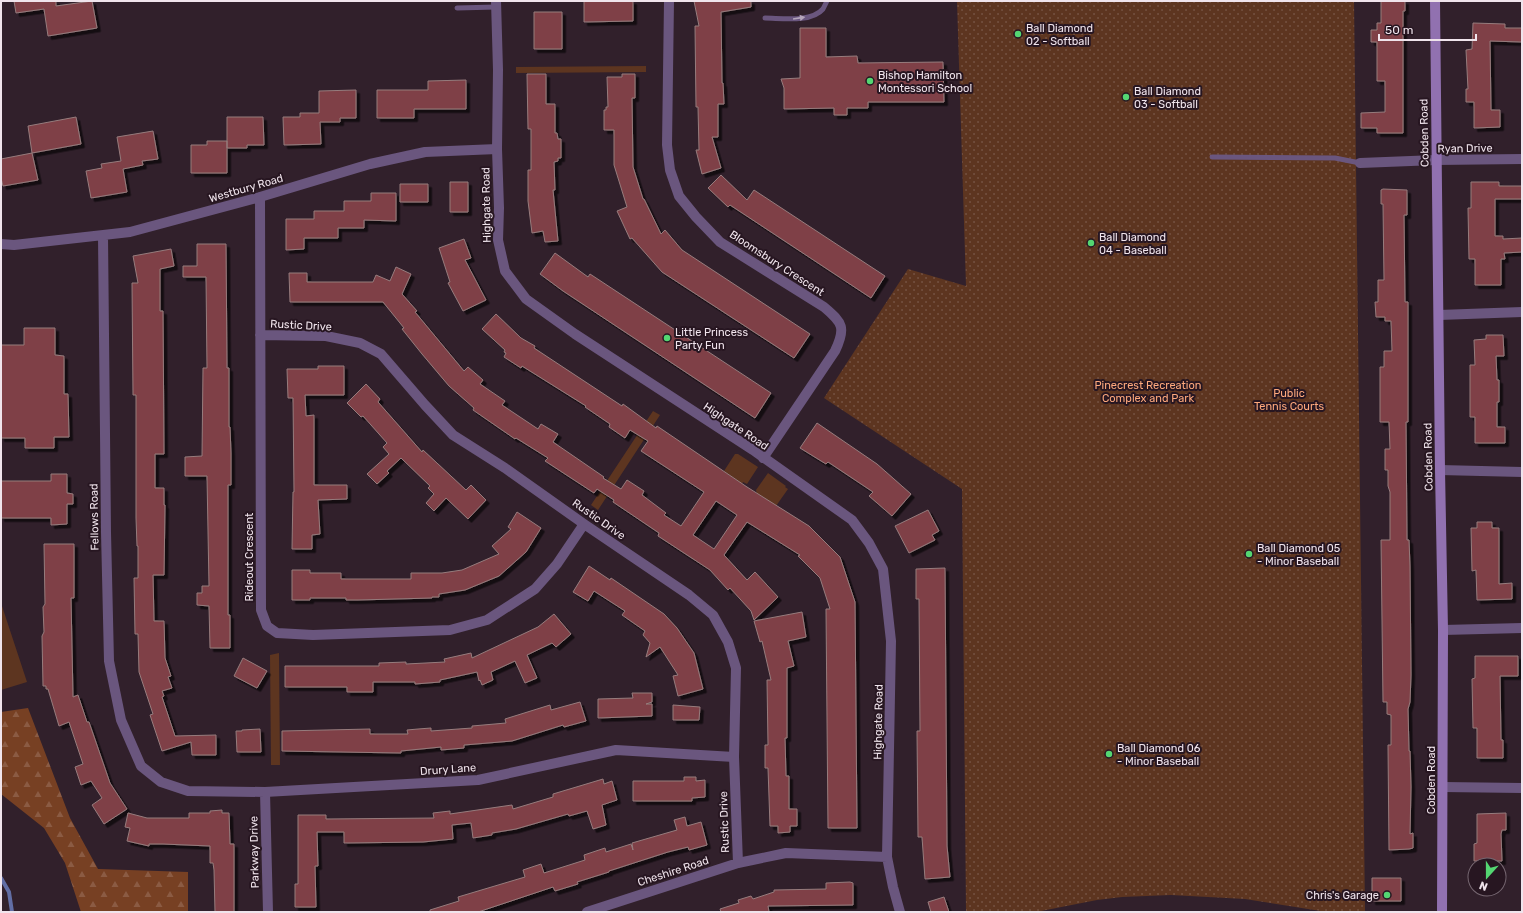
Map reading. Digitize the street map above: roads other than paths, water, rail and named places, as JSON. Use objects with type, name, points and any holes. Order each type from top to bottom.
[{"type":"street","name":"Bloomsbury Crescent","points":[[669,1],[667,145],[670,170],[679,196],[696,217],[720,242],[824,307],[834,316],[842,327],[841,339],[835,351],[763,458]]},
{"type":"street","name":"Cobden Road","points":[[1435,1],[1443,630],[1442,912]]},
{"type":"street","name":"Highgate Road","points":[[496,4],[498,70],[498,240],[505,272],[526,299],[575,334],[763,458],[852,520],[869,543],[884,570],[891,641],[887,857],[900,912]]},
{"type":"street","name":"Westbury Road","points":[[1,244],[14,245],[103,236],[148,228],[260,197],[370,164],[425,152],[497,148]]},
{"type":"street","name":"Ryan Drive","points":[[1360,163],[1522,159]]},
{"type":"street","name":"Rideout Crescent","points":[[260,197],[261,610],[267,626],[277,633],[313,635],[450,630],[487,620],[535,589],[557,564],[584,524]]},
{"type":"street","name":"Fellows Road","points":[[103,236],[109,661],[121,720],[138,760],[141,766],[161,782]]},
{"type":"street","points":[[1439,315],[1522,312]]},
{"type":"street","name":"Rustic Drive","points":[[260,335],[326,336],[360,343],[381,354],[453,435],[505,468],[584,524],[689,595],[713,615],[728,642],[736,668],[734,757],[738,863]]},
{"type":"street","points":[[1440,470],[1522,472]]},
{"type":"street","points":[[1443,630],[1522,628]]},
{"type":"street","name":"Drury Lane","points":[[161,782],[188,791],[265,792],[478,780],[616,750],[734,757]]},
{"type":"street","points":[[1443,788],[1522,788]]},
{"type":"street","name":"Parkway Drive","points":[[265,792],[268,912]]},
{"type":"street","name":"Cheshire Road","points":[[587,912],[738,863],[786,853],[887,857]]},
{"type":"lane","points":[[765,18],[799,19],[822,10],[827,1]]},
{"type":"lane","points":[[457,8],[496,4]]},
{"type":"lane","points":[[1212,157],[1335,158],[1360,163]]},
{"type":"waterway","points":[[1,878],[9,892],[12,912]]},
{"type":"place","name":"Ball Diamond 02 - Softball","points":[[1018,34]]},
{"type":"place","name":"Bishop Hamilton Montessori School","points":[[870,81]]},
{"type":"place","name":"Ball Diamond 03 - Softball","points":[[1126,97]]},
{"type":"place","name":"Ball Diamond 04 - Baseball","points":[[1091,243]]},
{"type":"place","name":"Little Princess Party Fun","points":[[667,338]]},
{"type":"place","name":"Ball Diamond 05 - Minor Baseball","points":[[1249,554]]},
{"type":"place","name":"Ball Diamond 06 - Minor Baseball","points":[[1109,754]]},
{"type":"place","name":"Chris's Garage","points":[[1387,895]]},
{"type":"park label","name":"Pinecrest Recreation Complex and Park","points":[[1148,391]]},
{"type":"park label","name":"Public Tennis Courts","points":[[1289,399]]}]
